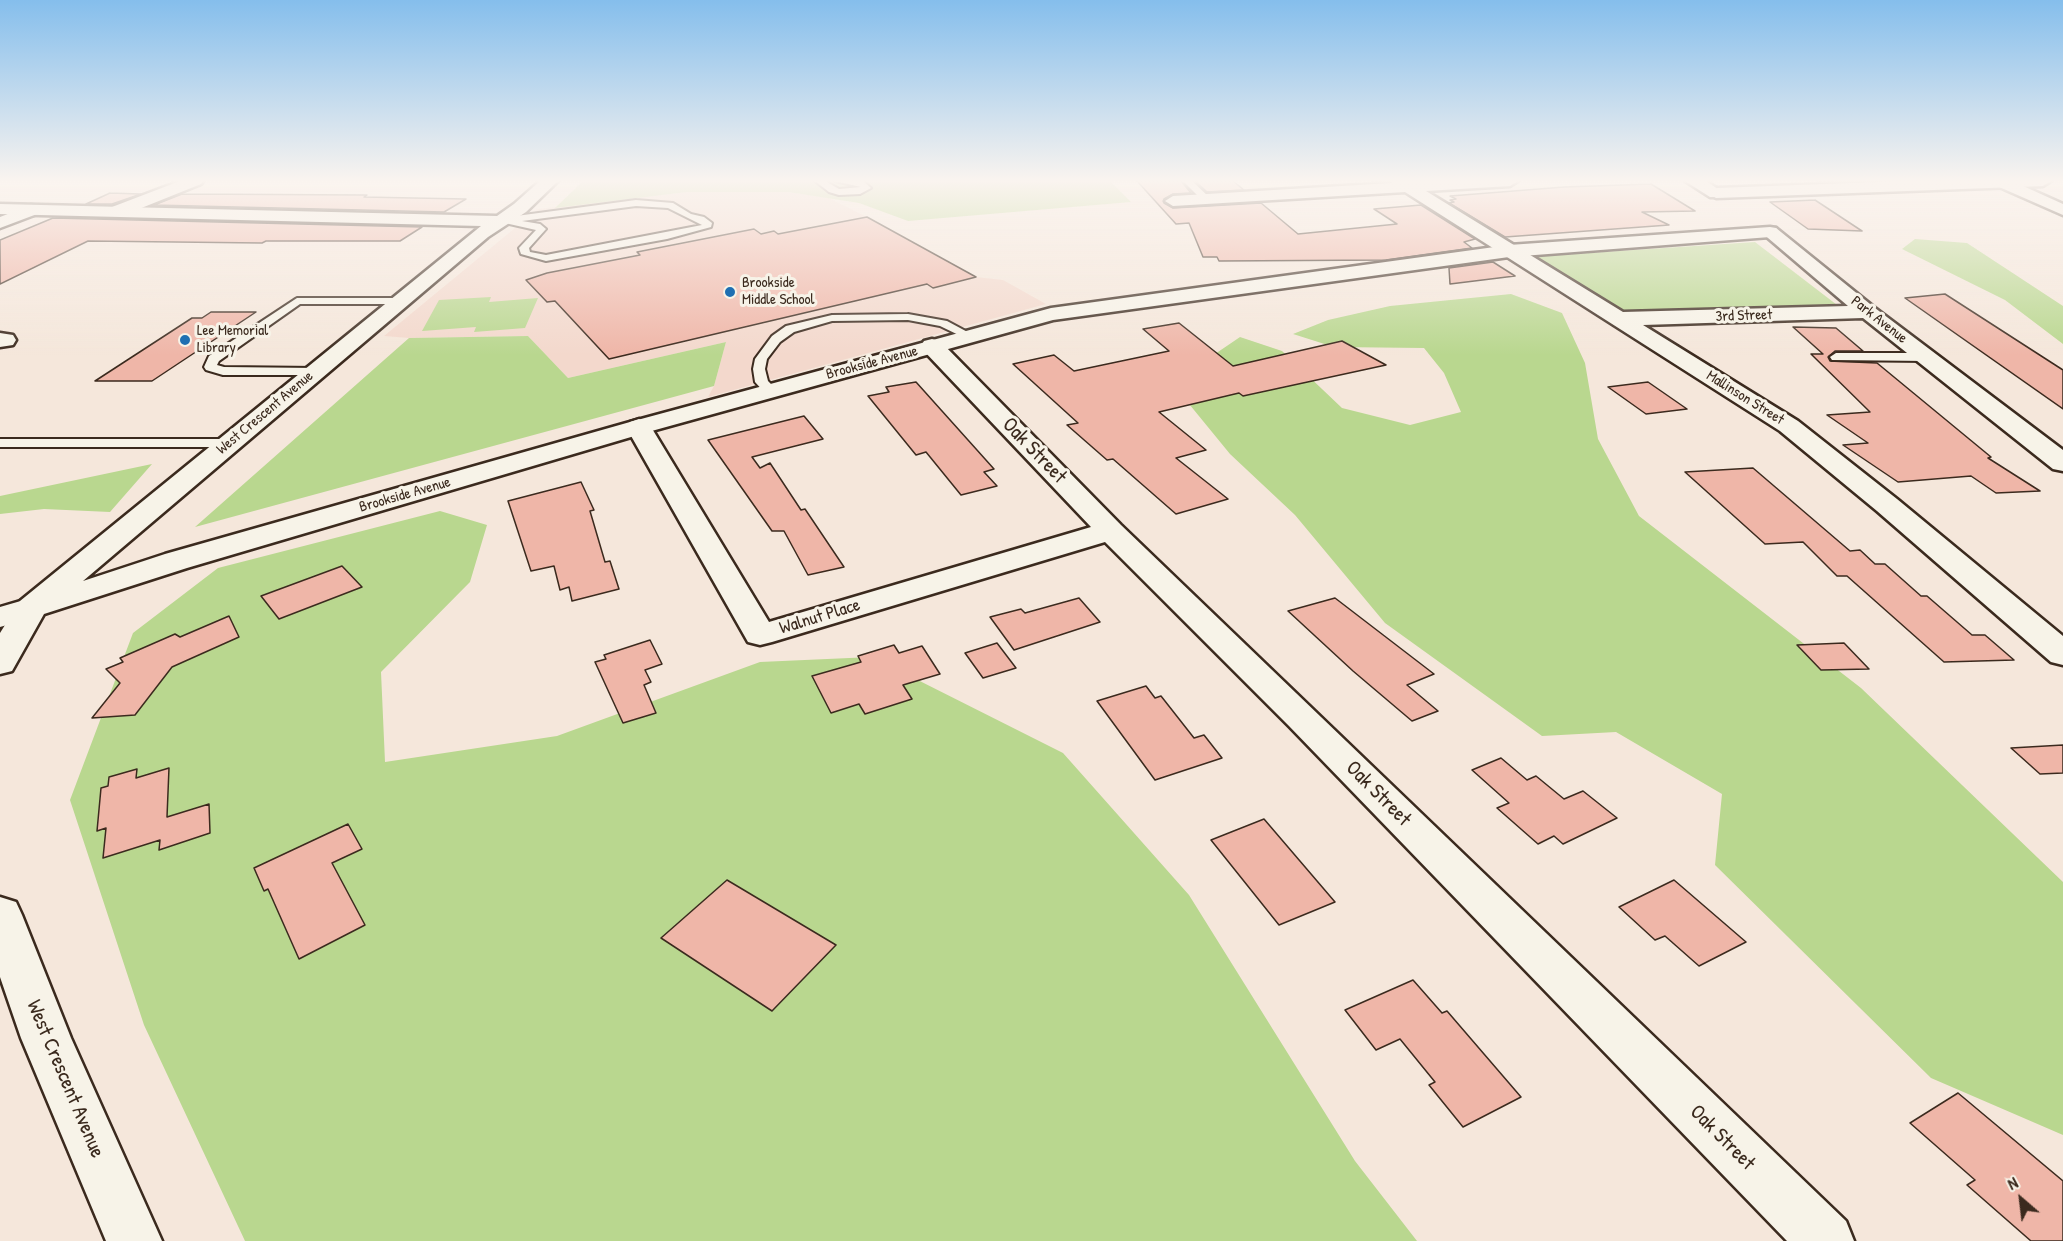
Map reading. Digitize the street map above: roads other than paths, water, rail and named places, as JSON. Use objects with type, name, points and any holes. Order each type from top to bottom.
[{"type":"main road","name":"West Crescent Avenue","points":[[0,663],[15,612],[124,530],[475,239]]},
{"type":"main road","name":"Mallinson Street","points":[[1490,239],[1789,426],[1887,505],[2063,654]]},
{"type":"main road","name":"Brookside Avenue","points":[[15,612],[210,551],[639,427],[1068,311],[1608,239]]},
{"type":"main road","name":"Park Avenue","points":[[1776,239],[2063,463]]},
{"type":"main road","name":"3rd Street","points":[[1619,319],[1868,312]]},
{"type":"main road","name":"Oak Street","points":[[932,346],[1111,531],[1302,717],[1826,1241]]},
{"type":"main road","name":"Walnut Place","points":[[639,427],[760,635],[1111,531]]},
{"type":"main road","points":[[124,530],[132,540],[154,552],[210,551]]},
{"type":"main road","name":"West Crescent Avenue","points":[[0,915],[46,1038],[135,1241]]},
{"type":"lane","points":[[532,239],[524,248],[526,254],[546,258],[651,239]]},
{"type":"lane","points":[[316,372],[223,371],[210,367],[213,359],[297,301],[400,301]]},
{"type":"lane","points":[[771,391],[762,382],[759,369],[761,359],[776,339],[790,329],[810,323],[832,318],[908,317],[943,322],[969,336]]},
{"type":"lane","points":[[1836,357],[1927,357]]},
{"type":"lane","points":[[0,443],[229,443]]},
{"type":"place","name":"Brookside Middle School","points":[[730,292]]},
{"type":"place","name":"Lee Memorial Library","points":[[185,340]]}]
